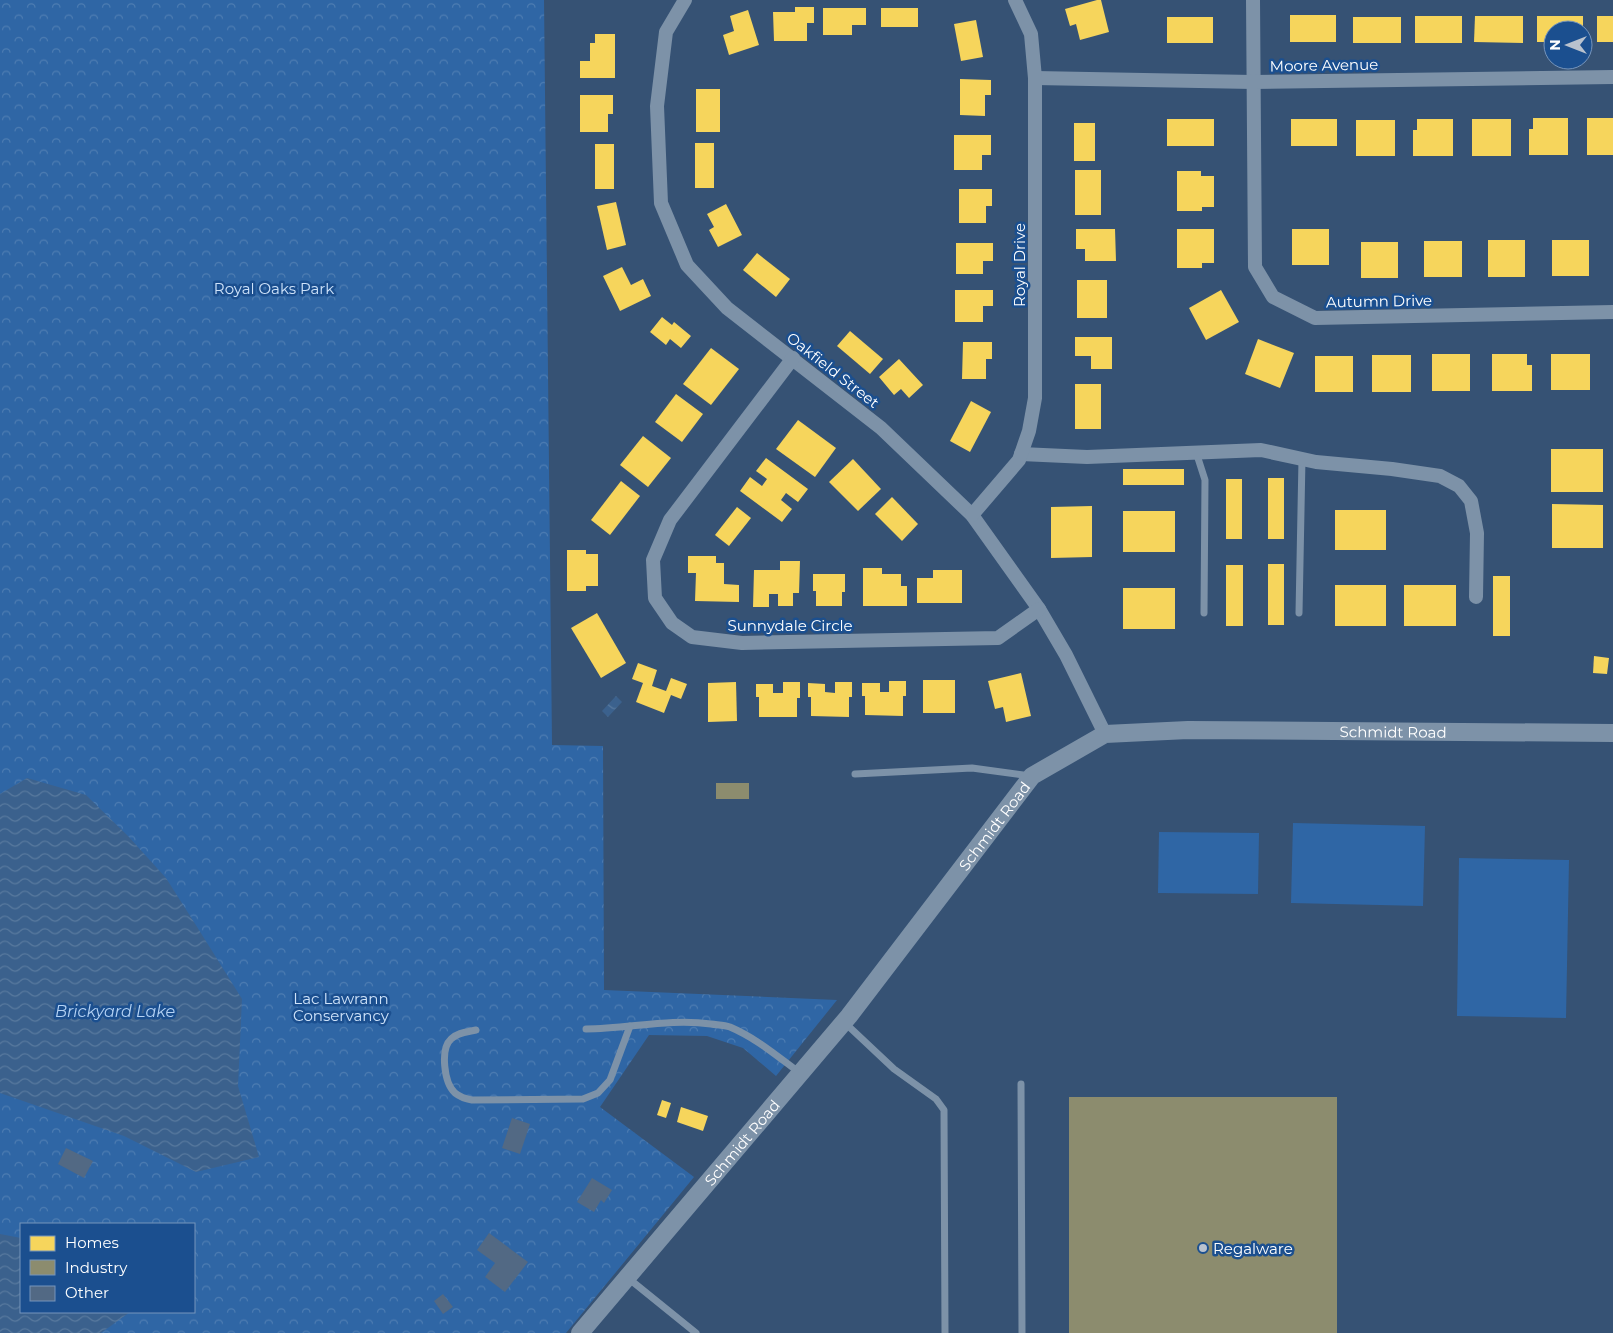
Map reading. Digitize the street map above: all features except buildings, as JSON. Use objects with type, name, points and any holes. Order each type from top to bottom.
[{"type":"street","name":"Oakfield Street","points":[[685,0],[666,32],[657,106],[661,203],[687,265],[727,308],[881,428],[972,515],[1039,609],[1066,655],[1105,734]]},
{"type":"street","name":"Royal Drive","points":[[972,515],[1019,460],[1029,431],[1035,398],[1035,78],[1031,34],[1015,0]]},
{"type":"street","name":"Autumn Drive","points":[[1253,0],[1255,267],[1273,297],[1315,318],[1613,312]]},
{"type":"street","name":"Moore Avenue","points":[[1035,78],[1253,82],[1613,78]]},
{"type":"street","name":"Sunnydale Circle","points":[[793,358],[670,520],[653,560],[655,598],[672,622],[692,637],[742,643],[998,638],[1039,609]]},
{"type":"street","points":[[1020,454],[1086,457],[1261,450],[1302,459],[1440,476],[1459,486],[1471,501],[1477,533],[1476,597]]},
{"type":"street","name":"Schmidt Road","points":[[580,1333],[844,1022],[1032,776],[1105,734],[1188,730],[1613,733]]},
{"type":"lane","points":[[1196,452],[1205,480],[1204,613]]},
{"type":"lane","points":[[1299,613],[1302,459]]},
{"type":"lane","points":[[855,774],[972,768],[1032,776]]},
{"type":"lane","points":[[586,1029],[606,1029],[660,1022],[695,1022],[727,1026],[749,1036],[800,1073]]},
{"type":"lane","points":[[844,1022],[894,1069],[936,1098],[944,1110],[945,1333]]},
{"type":"lane","points":[[476,1030],[462,1032],[450,1039],[445,1051],[447,1082],[453,1092],[462,1098],[472,1100],[562,1100],[583,1099],[598,1093],[610,1080],[630,1026]]},
{"type":"lane","points":[[1021,1084],[1022,1333]]},
{"type":"lane","points":[[627,1277],[696,1333]]},
{"type":"green space","points":[[0,0],[544,0],[552,745],[603,746],[604,990],[837,1000],[776,1076],[743,1048],[707,1036],[649,1035],[600,1107],[694,1177],[566,1333],[0,1333]]},
{"type":"green space","points":[[1293,823],[1425,826],[1423,906],[1291,903]]},
{"type":"green space","points":[[1159,832],[1259,833],[1258,894],[1158,893]]},
{"type":"green space","points":[[1459,858],[1569,860],[1566,1018],[1457,1016]]},
{"type":"water","points":[[616,696],[622,702],[608,717],[602,711]]},
{"type":"water","name":"Brickyard Lake","points":[[27,778],[86,795],[128,836],[166,878],[242,999],[238,1086],[259,1157],[196,1172],[124,1136],[0,1093],[0,794]]},
{"type":"water","points":[[0,1234],[20,1238],[20,1313],[129,1313],[101,1333],[0,1333]]},
{"type":"place","name":"Regalware","points":[[1203,1248]]},
{"type":"park label","name":"Royal Oaks Park","points":[[274,288]]},
{"type":"park label","name":"Lac Lawrann Conservancy","points":[[341,1006]]}]
